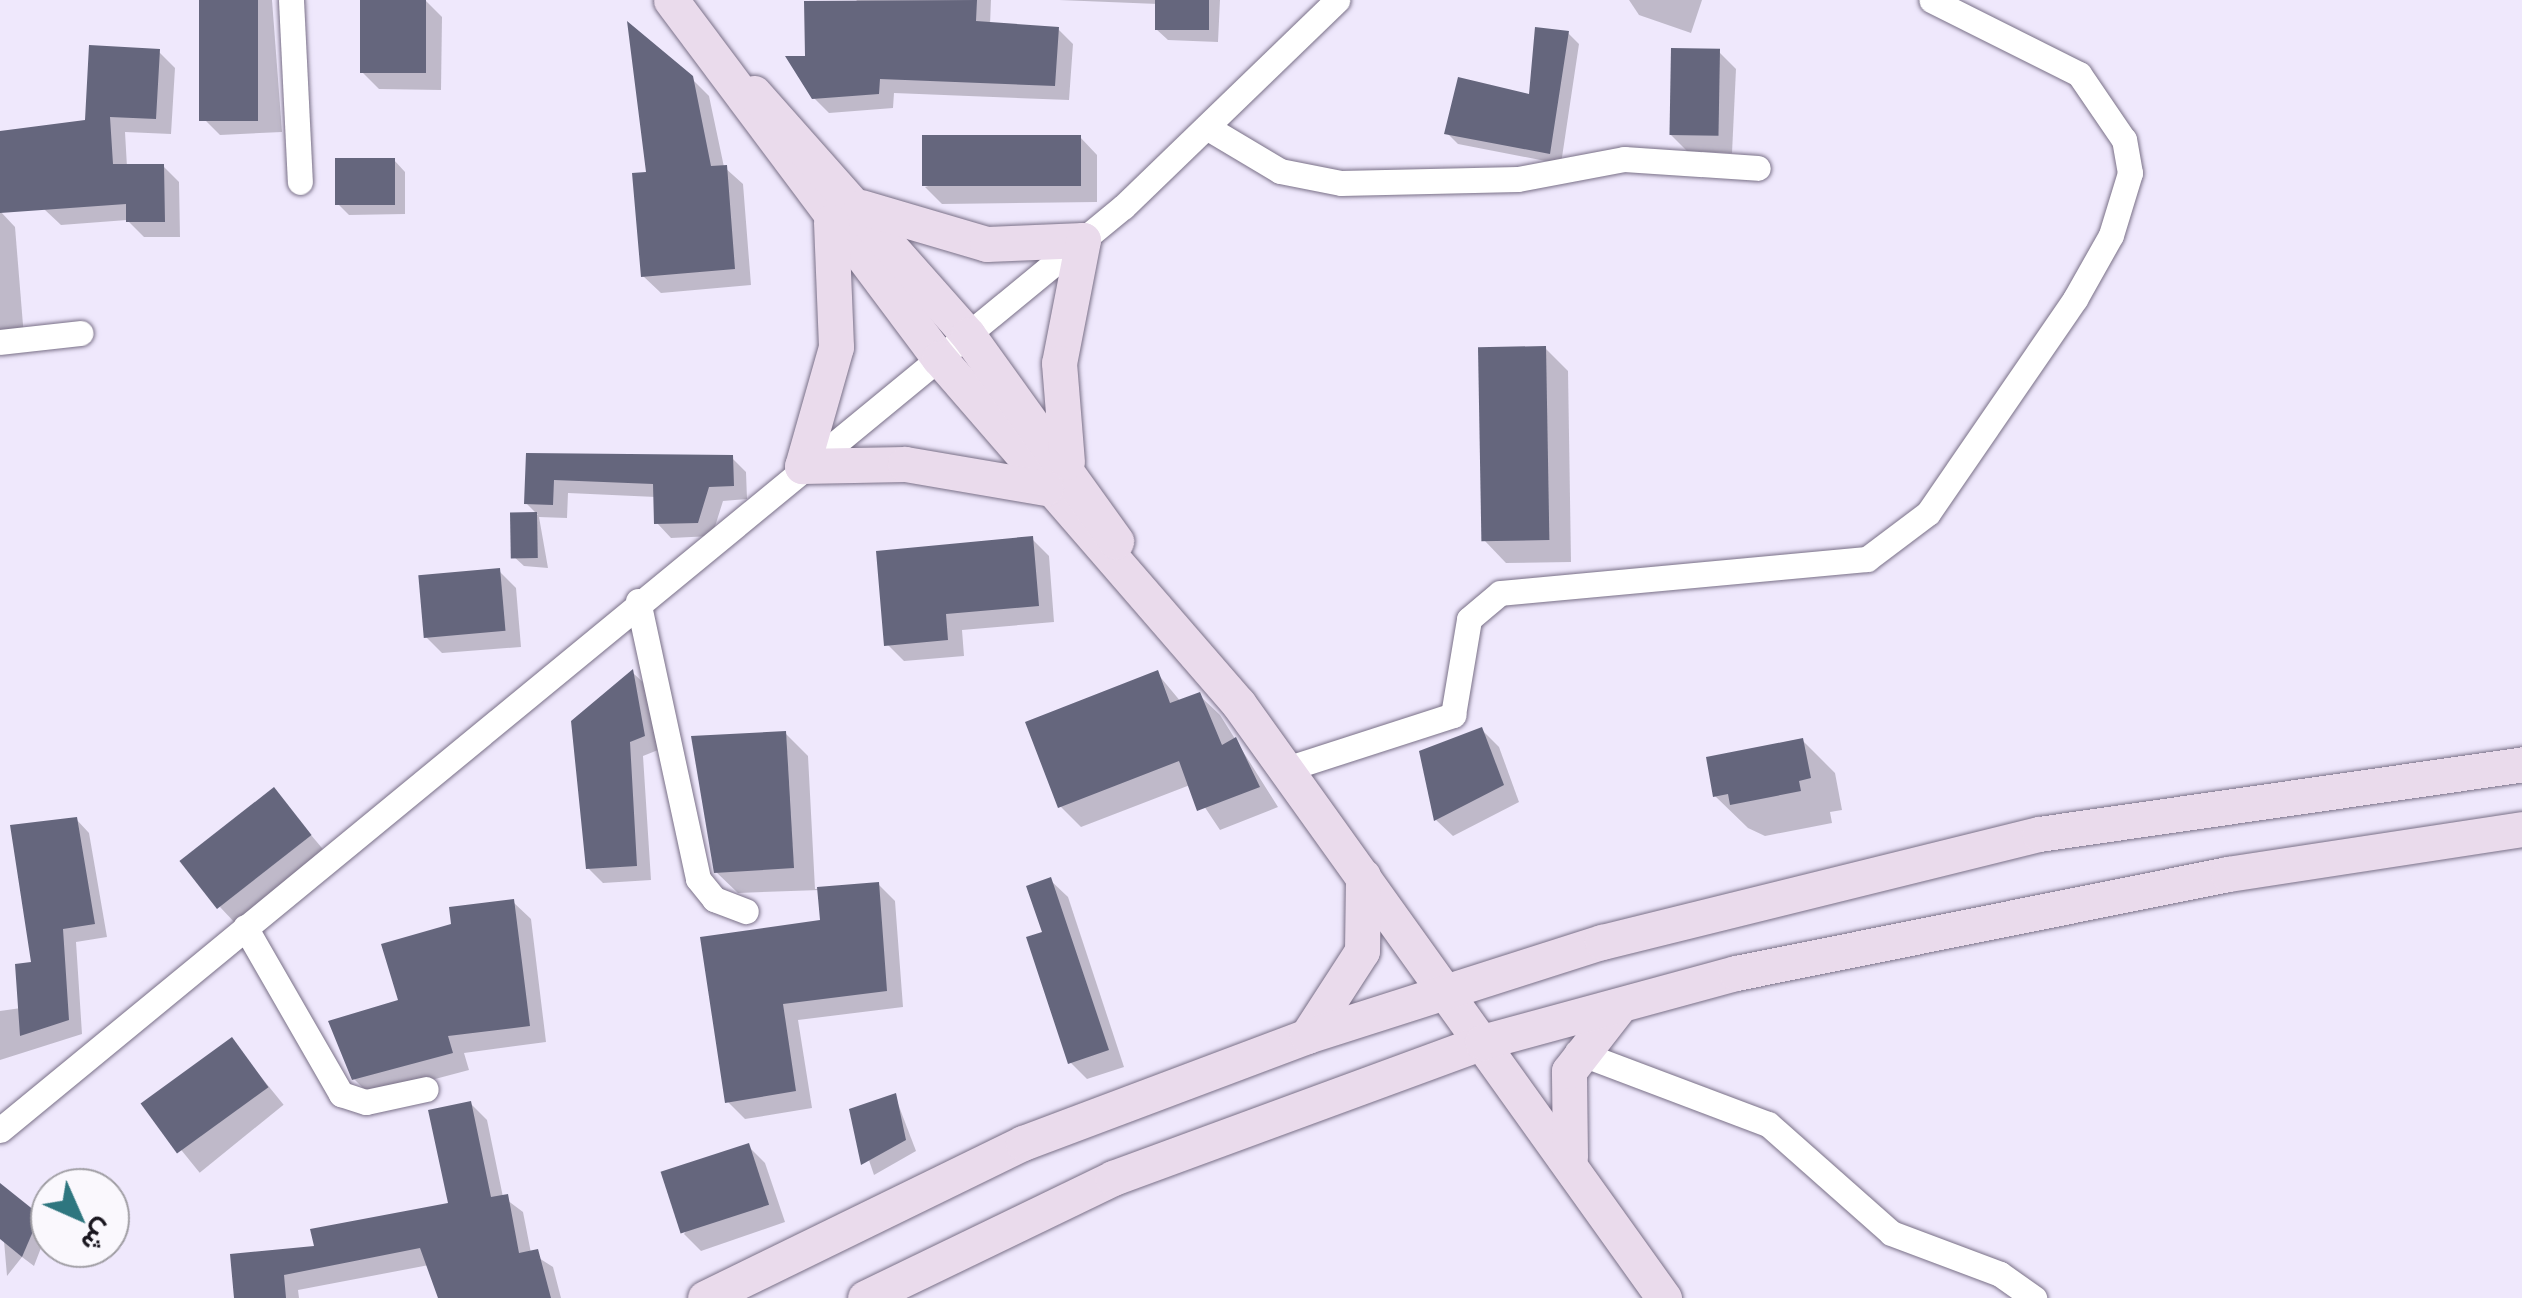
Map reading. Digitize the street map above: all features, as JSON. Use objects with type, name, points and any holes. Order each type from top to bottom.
[{"type":"main road","points":[[671,0],[845,214],[968,335],[1057,478],[1286,769],[1570,1158],[1664,1298]]},
{"type":"main road","points":[[845,214],[987,244],[1083,240],[1058,363],[1057,478]]},
{"type":"main road","points":[[845,214],[939,358],[1057,478]]},
{"type":"main road","points":[[845,214],[836,347],[802,466],[905,464],[1057,478]]},
{"type":"main road","points":[[705,1298],[1023,1143],[1445,988],[2040,834],[2522,764]]},
{"type":"main road","points":[[865,1298],[1113,1178],[1482,1042],[1736,973],[2228,874],[2522,829]]},
{"type":"main road","points":[[1307,1036],[1362,951],[1363,875]]},
{"type":"main road","points":[[1570,1158],[1563,1101],[1577,1052],[1618,1008]]},
{"type":"street","points":[[291,0],[300,182]]},
{"type":"street","points":[[0,1130],[802,466],[1083,240],[1208,128],[1337,0]]},
{"type":"street","points":[[1286,769],[1453,714],[1470,620],[1500,593],[1867,560],[1928,512],[2075,300],[2111,235],[2130,173],[2124,140],[2079,74],[1931,0]]},
{"type":"street","points":[[1208,128],[1280,171],[1341,183],[1518,180],[1624,159],[1758,168]]},
{"type":"street","points":[[0,342],[80,333]]},
{"type":"street","points":[[638,601],[698,879],[714,898],[746,910]]},
{"type":"street","points":[[245,927],[342,1094],[366,1102],[426,1089]]},
{"type":"street","points":[[1577,1052],[1768,1124],[1891,1233],[2000,1274],[2034,1298]]},
{"type":"building","points":[[199,0],[258,0],[258,121],[199,121]]},
{"type":"building","points":[[360,0],[426,0],[426,73],[360,73]]},
{"type":"building","points":[[977,0],[976,21],[1059,27],[1055,86],[880,79],[879,94],[812,99],[785,56],[805,56],[804,1]]},
{"type":"building","points":[[1155,0],[1209,0],[1209,30],[1155,30]]},
{"type":"building","points":[[627,21],[693,76],[711,166],[727,165],[735,269],[641,277],[632,173],[646,172]]},
{"type":"building","points":[[1535,27],[1569,31],[1550,154],[1444,134],[1458,77],[1529,94]]},
{"type":"building","points":[[89,45],[160,49],[156,119],[110,117],[113,164],[164,164],[165,222],[126,222],[126,204],[0,213],[0,131],[85,120]]},
{"type":"building","points":[[1671,48],[1720,49],[1718,136],[1669,135]]},
{"type":"building","points":[[922,135],[1081,135],[1081,186],[922,186]]},
{"type":"building","points":[[335,158],[395,158],[395,205],[335,205]]},
{"type":"building","points":[[1546,346],[1549,540],[1481,541],[1478,347]]},
{"type":"building","points":[[526,453],[733,455],[734,486],[709,487],[698,523],[654,524],[653,484],[554,480],[553,505],[524,504]]},
{"type":"building","points":[[510,512],[537,512],[538,558],[511,558]]},
{"type":"building","points":[[1033,536],[1039,606],[946,614],[948,640],[884,646],[876,551]]},
{"type":"building","points":[[500,568],[505,631],[424,638],[418,575]]},
{"type":"building","points":[[633,669],[645,736],[630,742],[637,866],[586,869],[571,721]]},
{"type":"building","points":[[1158,670],[1170,703],[1200,692],[1222,745],[1236,737],[1260,787],[1197,811],[1179,761],[1058,808],[1025,722]]},
{"type":"building","points":[[1482,727],[1504,785],[1434,821],[1419,751]]},
{"type":"building","points":[[786,731],[794,868],[714,873],[691,736]]},
{"type":"building","points":[[1803,738],[1811,778],[1799,781],[1801,791],[1730,805],[1728,794],[1713,797],[1706,757]]},
{"type":"building","points":[[274,787],[312,835],[217,909],[179,861]]},
{"type":"building","points":[[77,817],[95,924],[63,929],[69,1020],[20,1036],[15,964],[31,962],[10,825]]},
{"type":"building","points":[[1051,877],[1109,1050],[1068,1064],[1026,937],[1042,932],[1026,886]]},
{"type":"building","points":[[879,882],[887,991],[783,1004],[796,1091],[725,1103],[700,937],[820,920],[817,887]]},
{"type":"building","points":[[514,899],[530,1026],[448,1036],[453,1053],[352,1080],[328,1021],[398,1000],[381,944],[451,924],[449,907]]},
{"type":"building","points":[[232,1037],[268,1087],[177,1154],[141,1103]]},
{"type":"building","points":[[896,1093],[906,1140],[861,1165],[849,1109]]},
{"type":"building","points":[[471,1101],[491,1197],[508,1194],[519,1253],[538,1249],[551,1298],[438,1298],[420,1248],[284,1275],[286,1298],[234,1298],[230,1254],[314,1246],[310,1229],[448,1203],[428,1110]]},
{"type":"building","points":[[749,1143],[769,1205],[681,1234],[661,1172]]},
{"type":"building","points":[[0,1183],[30,1207],[30,1238],[22,1257],[0,1239]]}]
